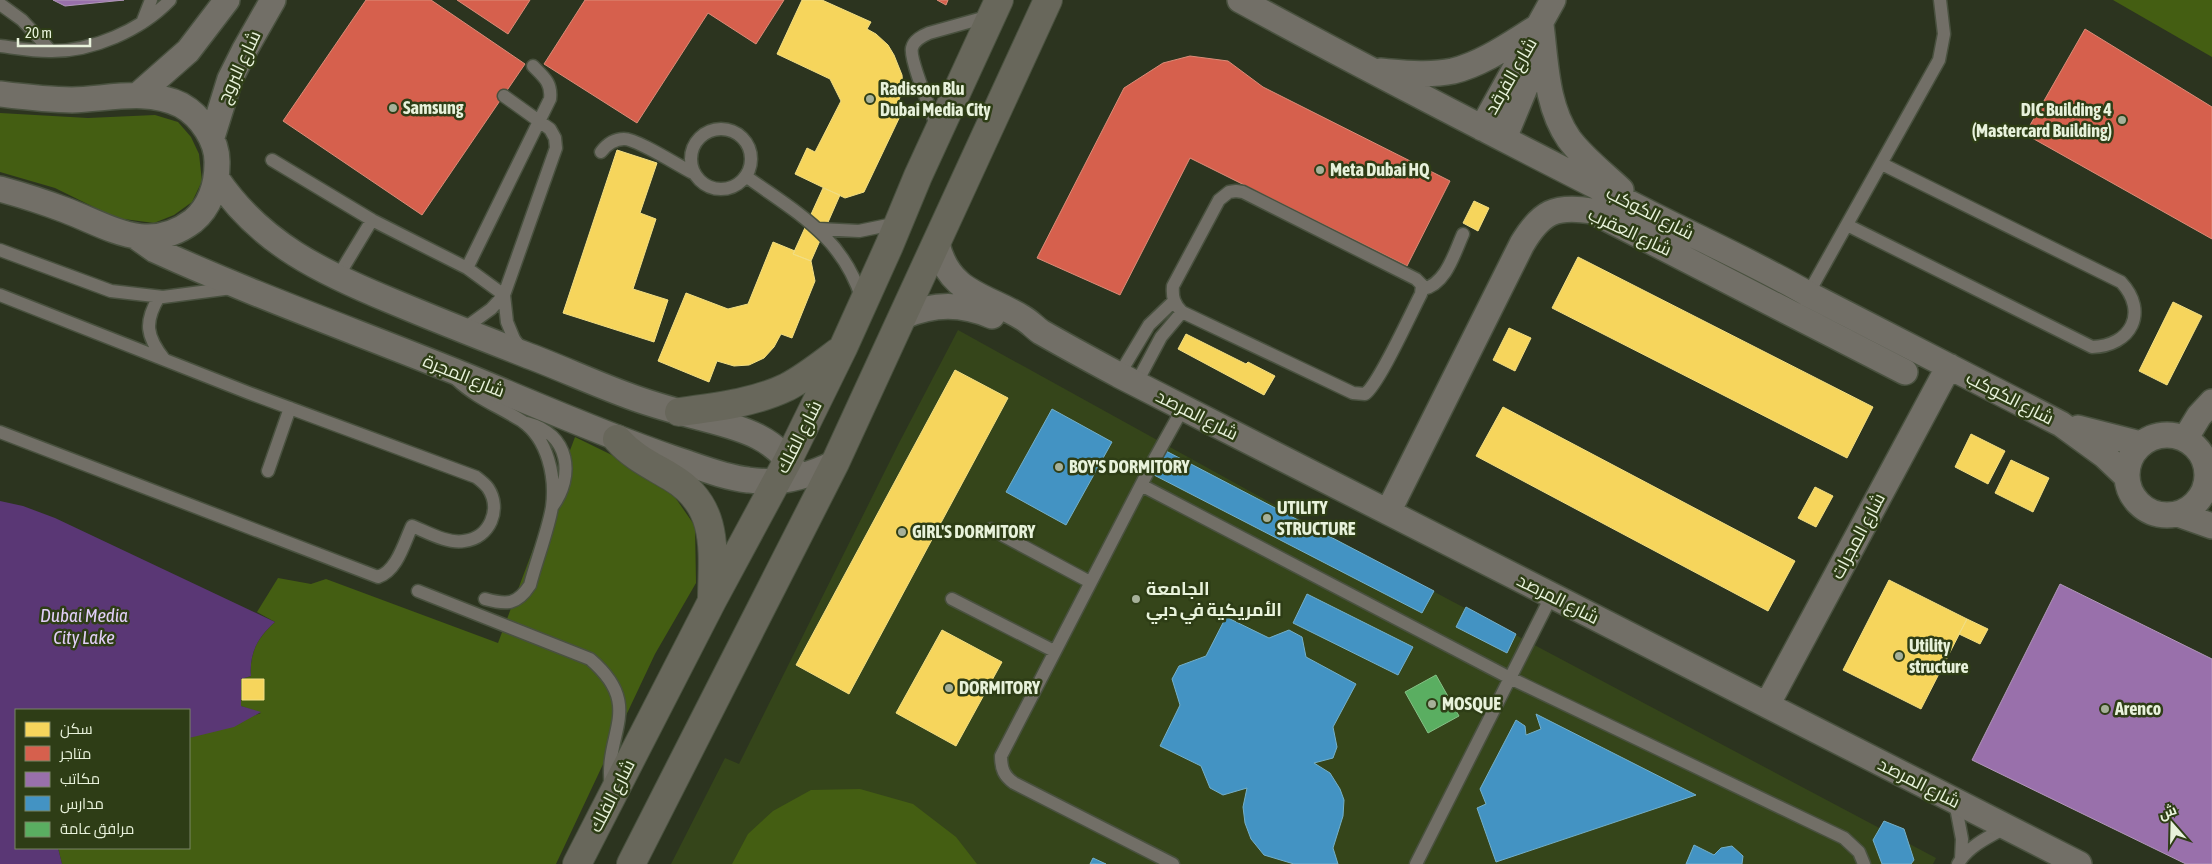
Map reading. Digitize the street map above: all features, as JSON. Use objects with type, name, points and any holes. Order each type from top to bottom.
[{"type":"street","points":[[138,95],[188,51],[227,0]]},
{"type":"street","name":"شارع البروج","points":[[212,137],[230,79],[273,0]]},
{"type":"street","points":[[630,864],[835,463],[1048,0]]},
{"type":"street","name":"شارع الكوكب","points":[[1240,0],[1368,70],[1773,274],[1808,294],[2061,424],[2105,456],[2126,476]]},
{"type":"street","name":"شارع الفرقد","points":[[1482,128],[1554,0]]},
{"type":"street","name":"شارع الفلك","points":[[577,864],[712,601],[788,473],[939,130],[996,8]]},
{"type":"street","name":"شارع الفرقد","points":[[1368,70],[1410,74],[1432,74],[1453,71],[1474,64],[1494,54],[1541,25]]},
{"type":"street","name":"شارع الفرقد","points":[[1504,138],[1527,83],[1536,54],[1541,25]]},
{"type":"street","name":"شارع الفرقد","points":[[1541,25],[1553,106],[1560,123],[1570,140],[1641,209]]},
{"type":"street","points":[[0,94],[69,100],[104,99],[138,95],[160,98],[181,106],[199,119],[212,137],[217,158],[217,179],[210,200],[198,217],[180,230],[160,237],[138,238],[117,232],[66,210],[0,189]]},
{"type":"street","points":[[217,179],[233,202],[253,222],[300,258],[337,278],[462,331],[525,354],[612,390],[679,412],[750,431],[771,443],[788,473],[803,490],[807,517]]},
{"type":"street","name":"شارع العقرب","points":[[1388,512],[1533,225],[1550,213],[1571,207],[1592,211],[1905,372]]},
{"type":"street","name":"شارع المجرة","points":[[138,238],[155,250],[241,287],[618,439],[735,478],[788,473],[835,463]]},
{"type":"street","name":"شارع المرصد","points":[[936,244],[942,263],[954,280],[983,299],[1022,317],[1039,331],[1183,408],[2079,864]]},
{"type":"street","name":"شارع المرصد","points":[[904,316],[930,307],[958,306],[981,311],[1024,330],[1039,331]]},
{"type":"street","points":[[679,412],[726,405],[772,393],[801,379],[844,348]]},
{"type":"street","name":"شارع المجرات","points":[[1767,705],[1949,366]]},
{"type":"street","points":[[2185,439],[2199,416],[2212,402]]},
{"type":"street","name":"شارع الكوكب","points":[[2061,424],[2141,444]]},
{"type":"street","points":[[2162,435],[2185,439],[2198,450],[2209,468],[2202,495],[2187,510],[2178,514],[2165,516],[2153,513],[2142,507],[2128,488],[2126,476],[2128,464],[2133,453],[2141,444],[2162,435]]},
{"type":"street","points":[[618,439],[636,457],[682,484],[701,505],[711,530],[712,601]]},
{"type":"street","points":[[2178,514],[2212,526]]},
{"type":"lane","points":[[142,24],[151,0]]},
{"type":"lane","points":[[0,46],[51,51],[100,42],[142,24],[170,0]]},
{"type":"lane","points":[[1808,294],[1939,60],[1944,34],[1940,0]]},
{"type":"lane","points":[[0,4],[22,20],[51,51]]},
{"type":"lane","points":[[939,130],[915,65],[911,50],[913,45],[920,37],[996,8]]},
{"type":"lane","points":[[467,268],[550,99],[551,89],[548,80],[533,66]]},
{"type":"lane","points":[[504,96],[550,129],[555,138],[556,148],[504,295],[507,322],[514,339],[525,354]]},
{"type":"lane","points":[[723,129],[734,131],[749,146],[752,156],[747,176],[730,189],[719,190],[709,187],[700,182],[693,173],[690,163],[691,152],[695,142],[703,134],[723,129]]},
{"type":"lane","points":[[601,152],[610,142],[630,140],[693,173]]},
{"type":"lane","points":[[272,160],[372,220],[467,268],[504,295]]},
{"type":"lane","points":[[1847,225],[2092,347],[2106,346],[2119,341],[2129,331],[2135,318],[2135,304],[2129,290],[2121,282],[1882,164]]},
{"type":"lane","points":[[747,176],[819,229],[831,242],[851,272],[863,304]]},
{"type":"lane","points":[[1236,191],[1243,192],[1416,278],[1423,289],[1374,384],[1365,394],[1359,395],[1182,312],[1174,301],[1173,286],[1220,200],[1229,192],[1236,191]]},
{"type":"lane","points":[[337,278],[372,220]]},
{"type":"lane","points":[[819,229],[859,231],[899,223]]},
{"type":"lane","points":[[1423,289],[1430,288],[1442,279],[1463,234]]},
{"type":"lane","points":[[0,250],[111,291],[159,297],[241,287]]},
{"type":"lane","points":[[0,294],[290,408],[476,477],[488,486],[494,500],[494,514],[488,527],[478,537],[464,542],[449,540],[412,526],[392,568],[386,574],[378,577],[0,432]]},
{"type":"lane","points":[[462,331],[477,321],[504,295]]},
{"type":"lane","points":[[159,297],[151,312],[148,329],[153,346],[164,359]]},
{"type":"lane","points":[[1128,379],[1149,325],[1174,301]]},
{"type":"lane","points":[[1128,379],[1182,312]]},
{"type":"lane","points":[[445,368],[465,387],[523,422],[536,434],[545,451],[551,469],[552,508],[530,584],[523,595],[512,602],[500,603],[485,599]]},
{"type":"lane","points":[[268,471],[290,408]]},
{"type":"lane","points":[[1173,864],[1014,784],[1006,777],[1001,767],[1002,751],[1183,408]]},
{"type":"lane","points":[[1141,485],[1510,678],[1844,838],[1859,852],[1864,864]]},
{"type":"lane","points":[[991,529],[1090,582]]},
{"type":"lane","points":[[418,591],[590,659],[602,670],[613,684],[620,715],[609,772],[612,796]]},
{"type":"lane","points":[[1416,864],[1552,595]]},
{"type":"lane","points":[[952,599],[1054,651]]},
{"type":"lane","points":[[1955,801],[1962,839],[1960,861]]},
{"type":"lane","points":[[1960,861],[1990,836],[2007,827]]},
{"type":"shaded area","points":[[2113,0],[2212,0],[2212,57]]},
{"type":"shaded area","points":[[0,113],[88,118],[155,115],[178,122],[191,137],[199,154],[202,181],[192,202],[174,215],[154,223],[116,218],[55,188],[0,172]]},
{"type":"shaded area","name":"الجامعة الأمريكية في دبي","points":[[958,330],[1378,562],[1936,858],[1933,864],[671,864],[725,758],[739,764],[899,443]]},
{"type":"shaded area","points":[[575,437],[663,480],[695,526],[696,583],[655,654],[556,864],[62,864],[58,849],[190,849],[190,738],[261,713],[241,706],[241,679],[251,676],[253,653],[256,646],[275,622],[257,612],[278,578],[311,584],[326,579],[498,643]]},
{"type":"shaded area","points":[[860,789],[913,804],[956,837],[977,864],[732,864],[748,834],[773,811],[811,790]]},
{"type":"water","name":"Dubai Media City Lake","points":[[0,501],[23,506],[55,518],[275,622],[256,646],[253,653],[251,676],[241,679],[241,706],[261,712],[234,727],[190,738],[190,709],[15,709],[15,849],[58,849],[62,864],[0,864]]},
{"type":"building: سكن","name":"Radisson Blu Dubai Media City","points":[[802,0],[822,0],[871,22],[867,29],[888,45],[902,75],[903,87],[897,107],[903,110],[864,192],[845,198],[795,174],[807,148],[815,152],[841,101],[830,79],[777,54]]},
{"type":"building: سكن","points":[[617,150],[657,163],[640,213],[656,219],[633,289],[668,300],[654,342],[563,313]]},
{"type":"building: سكن","points":[[823,188],[840,195],[811,261],[793,254]]},
{"type":"building: سكن","points":[[1474,201],[1489,208],[1478,231],[1463,223]]},
{"type":"building: سكن","points":[[773,242],[795,251],[793,254],[811,261],[815,281],[792,338],[781,334],[774,347],[764,358],[749,365],[734,366],[717,361],[709,382],[658,361],[686,293],[728,309],[748,304]]},
{"type":"building: سكن","points":[[1578,257],[1873,407],[1847,458],[1552,308]]},
{"type":"building: سكن","points":[[2173,302],[2202,316],[2167,385],[2139,371]]},
{"type":"building: سكن","points":[[1509,328],[1531,338],[1515,371],[1493,360]]},
{"type":"building: سكن","points":[[1186,334],[1246,364],[1248,362],[1275,376],[1264,395],[1178,349]]},
{"type":"building: سكن","name":"GIRL'S DORMITORY","points":[[955,370],[1008,398],[849,694],[796,665]]},
{"type":"building: سكن","points":[[1503,407],[1795,561],[1768,611],[1476,456]]},
{"type":"building: سكن","points":[[1971,434],[2005,451],[1988,484],[1955,467]]},
{"type":"building: سكن","points":[[2011,460],[2049,478],[2033,512],[1995,493]]},
{"type":"building: سكن","points":[[1815,487],[1833,496],[1816,527],[1798,518]]},
{"type":"building: سكن","name":"Utility structure","points":[[1889,580],[1967,619],[1921,709],[1843,670]]},
{"type":"building: سكن","name":"Utility structure","points":[[1967,619],[1988,629],[1980,644],[1959,634]]},
{"type":"building: سكن","name":"DORMITORY","points":[[942,630],[1002,662],[956,746],[896,713]]},
{"type":"building: سكن","points":[[242,679],[264,679],[264,700],[242,700]]},
{"type":"building: متاجر","name":"Samsung","points":[[366,0],[431,0],[525,64],[422,215],[283,121]]},
{"type":"building: متاجر","points":[[457,0],[530,0],[508,34]]},
{"type":"building: متاجر","points":[[585,0],[784,0],[756,44],[708,13],[637,123],[544,64]]},
{"type":"building: متاجر","points":[[937,0],[948,0],[946,5]]},
{"type":"building: متاجر","name":"DIC Building 4 (Mastercard Building)","points":[[2085,29],[2212,107],[2212,239],[2025,134]]},
{"type":"building: متاجر","name":"Meta Dubai HQ","points":[[1190,56],[1228,61],[1263,87],[1450,181],[1407,266],[1190,158],[1120,295],[1037,258],[1124,88],[1163,63]]},
{"type":"building: مكاتب","points":[[53,0],[124,0],[65,6]]},
{"type":"building: مكاتب","name":"Arenco","points":[[2060,584],[2212,659],[2212,864],[2186,864],[1972,760]]},
{"type":"building: مدارس","name":"BOY'S DORMITORY","points":[[1052,409],[1112,442],[1066,525],[1006,492]]},
{"type":"building: مدارس","name":"UTILITY STRUCTURE","points":[[1166,451],[1434,591],[1422,613],[1154,475]]},
{"type":"building: مدارس","points":[[1307,594],[1413,647],[1398,675],[1293,623]]},
{"type":"building: مدارس","points":[[1466,607],[1516,634],[1507,653],[1456,627]]},
{"type":"building: مدارس","points":[[1226,617],[1269,638],[1289,630],[1302,637],[1306,657],[1356,684],[1333,727],[1337,747],[1333,758],[1314,763],[1330,773],[1340,789],[1344,800],[1343,816],[1333,848],[1338,864],[1294,864],[1264,855],[1251,839],[1245,823],[1243,807],[1247,788],[1223,795],[1210,788],[1201,766],[1160,746],[1180,705],[1172,679],[1179,666],[1206,656]]},
{"type":"building: مدارس","points":[[1536,714],[1696,795],[1496,862],[1477,808],[1486,804],[1480,789],[1516,720],[1525,726],[1526,735],[1541,729]]},
{"type":"building: مدارس","points":[[1884,821],[1904,829],[1914,860],[1911,864],[1882,864],[1873,840]]},
{"type":"building: مدارس","points":[[1694,845],[1714,855],[1721,848],[1732,846],[1743,856],[1742,864],[1686,864]]},
{"type":"building: مدارس","points":[[1093,858],[1106,864],[1090,864]]},
{"type":"building: مرافق عامة","name":"MOSQUE","points":[[1436,675],[1459,716],[1428,733],[1405,692]]},
{"type":"place","name":"Radisson Blu Dubai Media City","points":[[870,99]]},
{"type":"place","name":"Samsung","points":[[393,108]]},
{"type":"place","name":"DIC Building 4 (Mastercard Building)","points":[[2122,120]]},
{"type":"place","name":"Meta Dubai HQ","points":[[1320,170]]},
{"type":"place","name":"BOY'S DORMITORY","points":[[1059,467]]},
{"type":"place","name":"UTILITY STRUCTURE","points":[[1267,518]]},
{"type":"place","name":"GIRL'S DORMITORY","points":[[902,532]]},
{"type":"place","name":"الجامعة الأمريكية في دبي","points":[[1136,599]]},
{"type":"place","name":"Utility structure","points":[[1899,656]]},
{"type":"place","name":"DORMITORY","points":[[949,688]]},
{"type":"place","name":"MOSQUE","points":[[1432,704]]},
{"type":"place","name":"Arenco","points":[[2105,709]]}]
